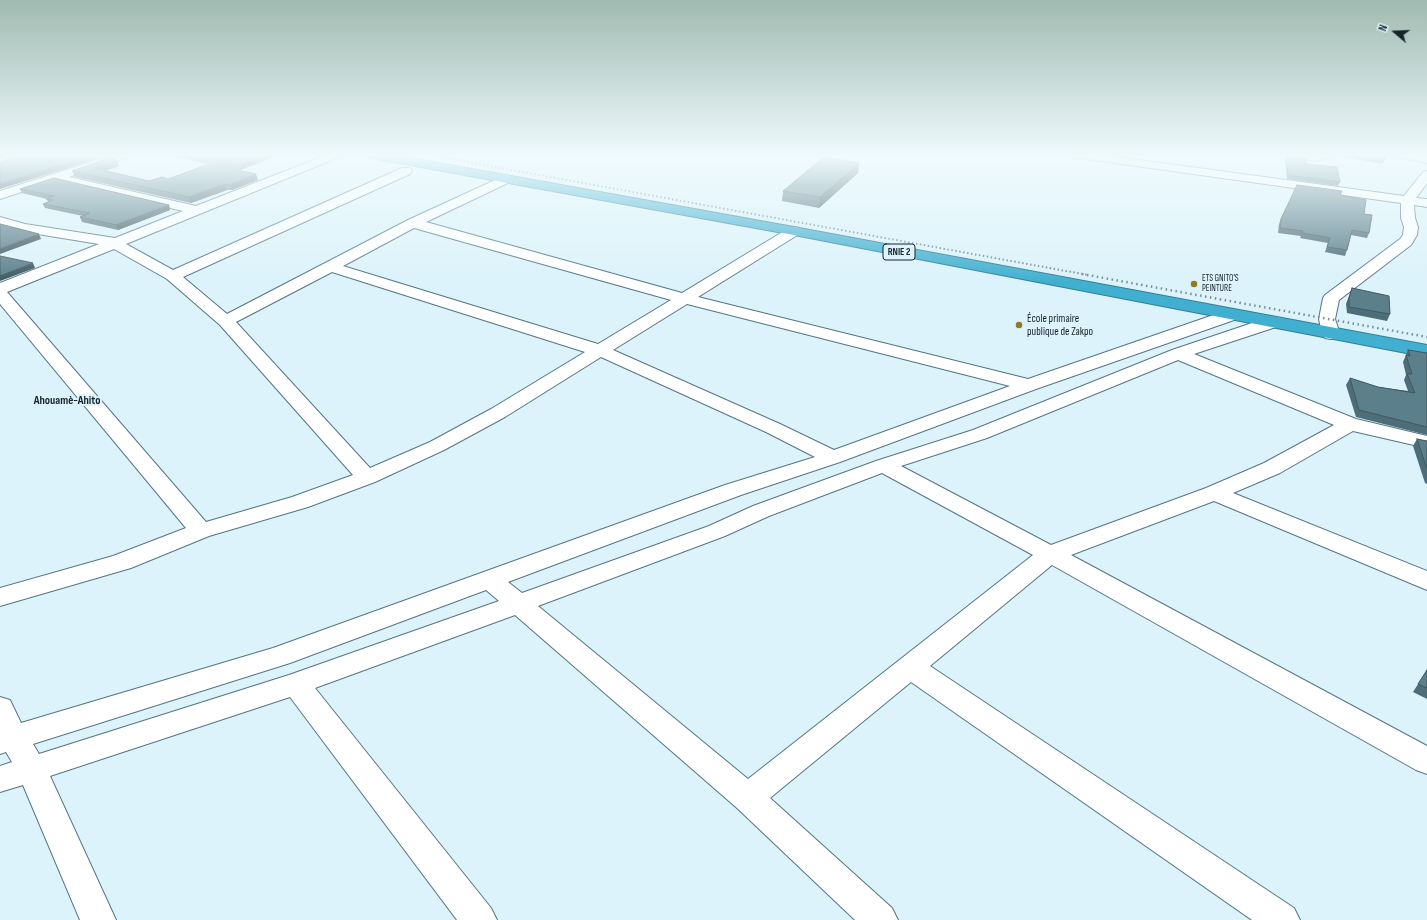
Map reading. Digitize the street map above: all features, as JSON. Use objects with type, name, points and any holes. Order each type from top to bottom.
[{"type":"highway","name":"RNIE 2","points":[[603,197],[1427,352]]},
{"type":"street","points":[[140,197],[196,210]]},
{"type":"street","points":[[0,289],[113,242],[229,197]]},
{"type":"street","points":[[172,276],[348,197]]},
{"type":"street","points":[[226,321],[329,266],[468,197]]},
{"type":"street","points":[[1380,197],[1427,204]]},
{"type":"street","points":[[1331,334],[1327,319],[1331,298],[1406,242],[1410,235],[1411,227],[1408,218],[1407,201],[1410,197]]},
{"type":"street","points":[[0,221],[24,228],[113,242],[172,276],[226,321],[367,477]]},
{"type":"street","points":[[413,223],[686,299],[1029,385]]},
{"type":"street","points":[[0,237],[24,228]]},
{"type":"street","points":[[0,597],[122,562],[201,531],[300,502],[367,477],[437,446],[498,414],[794,232]]},
{"type":"street","points":[[329,266],[601,351],[773,428],[833,458]]},
{"type":"street","points":[[0,294],[201,531]]},
{"type":"street","points":[[7,740],[280,656],[733,490],[833,458],[1029,385],[1232,315]]},
{"type":"street","points":[[0,779],[296,684],[717,530],[761,511],[884,465],[980,434],[1178,354],[1273,322]]},
{"type":"street","points":[[1178,354],[1350,424],[1427,442]]},
{"type":"street","points":[[748,798],[1050,554],[1214,493],[1272,468],[1350,424]]},
{"type":"street","points":[[884,465],[1050,554],[1427,761]]},
{"type":"street","points":[[733,490],[761,511]]},
{"type":"street","points":[[1214,493],[1427,581]]},
{"type":"street","points":[[490,580],[748,798],[880,920]]},
{"type":"street","points":[[910,667],[1282,920]]},
{"type":"street","points":[[296,684],[479,920]]},
{"type":"street","points":[[0,708],[7,740],[31,768],[98,920]]},
{"type":"building","points":[[52,197],[135,197],[169,205],[116,225],[80,217],[90,213],[43,204],[53,200],[46,199]]},
{"type":"building","points":[[1291,197],[1350,197],[1366,200],[1364,214],[1372,215],[1369,233],[1352,230],[1347,250],[1327,247],[1330,238],[1302,233],[1303,231],[1280,228],[1281,219]]},
{"type":"building","points":[[0,224],[39,234],[0,249]]},
{"type":"building","points":[[0,256],[33,263],[0,276]]},
{"type":"building","points":[[1352,288],[1389,296],[1390,314],[1349,307],[1349,298]]},
{"type":"building","points":[[1408,350],[1427,353],[1427,427],[1359,410],[1350,378],[1378,387],[1415,393],[1407,374],[1412,374],[1406,355],[1410,356]]},
{"type":"building","points":[[1417,439],[1427,441],[1427,469]]},
{"type":"building","points":[[1427,670],[1427,688],[1418,684]]},
{"type":"railway","points":[[660,197],[1088,275]]},
{"type":"railway","points":[[1082,274],[1427,337]]},
{"type":"place","name":"ETS GNITO’S PEINTURE","points":[[1194,284]]},
{"type":"place","name":"École primaire publique de Zakpo","points":[[1019,325]]},
{"type":"district","name":"Ahouamè-Ahito","points":[[67,401]]}]
